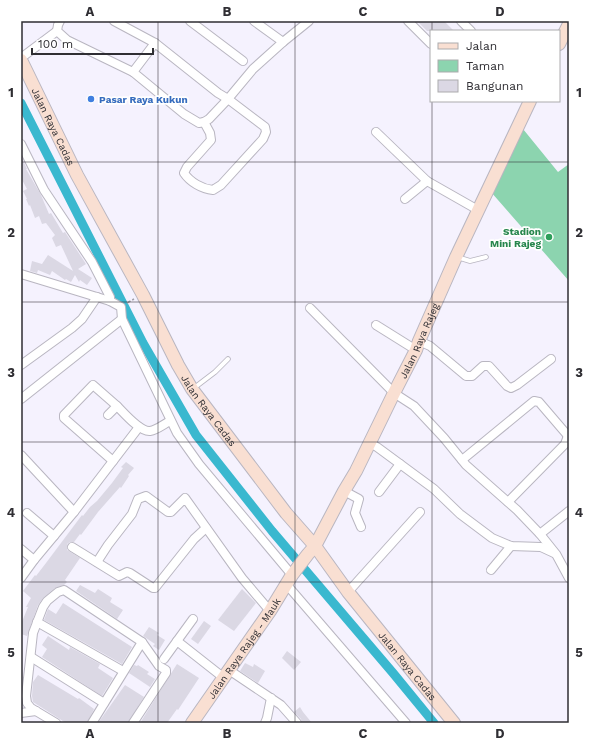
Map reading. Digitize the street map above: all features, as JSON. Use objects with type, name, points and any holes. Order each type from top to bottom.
[{"type":"street","points":[[21,59],[57,31],[60,21]]},
{"type":"street","points":[[114,21],[155,43],[218,93],[265,127],[266,132],[263,140],[221,185],[214,190],[202,188],[184,173],[187,167],[211,140],[210,133],[204,122]]},
{"type":"street","points":[[190,21],[243,61]]},
{"type":"street","points":[[254,21],[283,42]]},
{"type":"street","points":[[57,31],[67,40],[133,72],[184,114],[199,123],[209,119],[253,69],[309,21]]},
{"type":"street","points":[[408,21],[430,43]]},
{"type":"street","points":[[461,21],[470,30]]},
{"type":"street","points":[[560,42],[569,24]]},
{"type":"street","points":[[133,72],[155,43]]},
{"type":"street","name":"Jalan Raya Cadas","points":[[21,59],[77,175],[142,295],[178,366],[192,389],[286,513],[312,550],[454,723]]},
{"type":"street","name":"Jalan Raya Rajeg","points":[[291,577],[312,550],[344,490],[356,471],[418,346],[456,257],[530,102]]},
{"type":"street","points":[[376,132],[427,181],[478,210]]},
{"type":"street","points":[[21,144],[44,190],[92,262],[110,297],[121,311],[122,319],[177,433],[199,464],[291,577],[406,723]]},
{"type":"street","points":[[404,199],[427,181]]},
{"type":"street","points":[[21,274],[116,303]]},
{"type":"street","points":[[21,365],[72,328],[82,319],[97,297]]},
{"type":"street","points":[[310,308],[394,393],[414,406],[462,460],[540,534],[556,554],[569,578]]},
{"type":"street","points":[[21,399],[122,319]]},
{"type":"street","points":[[376,325],[418,346],[430,346],[466,376],[472,376],[483,366],[489,366],[507,386],[511,388],[551,359]]},
{"type":"street","points":[[113,461],[64,418],[64,415],[92,385],[139,427],[151,431],[170,421]]},
{"type":"street","points":[[462,460],[534,401],[539,402],[569,436],[565,444],[508,502]]},
{"type":"street","points":[[108,415],[117,406]]},
{"type":"street","points":[[21,578],[139,427]]},
{"type":"street","points":[[369,443],[434,490],[460,514],[492,538],[511,546],[541,546],[556,554]]},
{"type":"street","points":[[21,455],[74,512]]},
{"type":"street","points":[[379,492],[400,464]]},
{"type":"street","points":[[344,490],[359,499],[355,513],[361,527]]},
{"type":"street","points":[[97,562],[132,514],[138,499],[142,496],[146,496],[168,512],[172,512],[185,498],[242,578],[270,610]]},
{"type":"street","points":[[540,534],[569,511]]},
{"type":"street","points":[[348,592],[420,512]]},
{"type":"street","points":[[27,513],[54,536]]},
{"type":"street","points":[[72,547],[119,576],[126,572],[130,573],[155,588],[194,539],[206,528]]},
{"type":"street","points":[[491,570],[511,546]]},
{"type":"street","points":[[21,549],[34,560]]},
{"type":"street","name":"Jalan Raya Rajeg - Mauk","points":[[192,723],[291,577]]},
{"type":"street","points":[[53,722],[29,706],[26,696],[32,635],[47,601],[58,592],[64,590],[142,642],[159,666],[166,672],[133,723]]},
{"type":"street","points":[[164,659],[193,619]]},
{"type":"street","points":[[37,622],[123,671]]},
{"type":"street","points":[[177,641],[226,674],[271,698],[281,705],[296,723]]},
{"type":"street","points":[[92,723],[142,642]]},
{"type":"street","points":[[31,657],[104,703]]},
{"type":"street","points":[[265,723],[271,698]]},
{"type":"street","points":[[21,713],[36,711]]},
{"type":"lane","points":[[456,257],[470,261],[486,257]]},
{"type":"lane","points":[[192,389],[215,372],[228,359]]},
{"type":"path","points":[[116,303],[137,297]]},
{"type":"green space","name":"Stadion Mini Rajeg","points":[[523,129],[558,172],[569,164],[569,281],[491,192]]},
{"type":"building","points":[[417,21],[444,21],[453,30],[430,30],[427,31]]},
{"type":"building","points":[[21,156],[49,214],[51,213],[63,233],[65,232],[86,264],[78,269],[92,278],[87,285],[80,280],[79,282],[75,275],[71,282],[66,279],[65,280],[52,271],[50,275],[38,270],[37,273],[30,271],[32,261],[42,264],[48,255],[73,271],[61,245],[56,247],[52,238],[55,235],[46,223],[42,224],[39,216],[35,218],[30,205],[29,206],[23,191],[27,189],[21,178]]},
{"type":"building","points":[[126,462],[134,468],[128,475],[129,476],[121,488],[120,487],[98,512],[81,535],[80,534],[74,542],[67,544],[67,550],[80,558],[65,580],[67,582],[64,585],[55,588],[43,598],[38,605],[27,636],[21,634],[21,624],[28,607],[26,607],[31,598],[23,591],[82,515],[83,516],[112,483],[123,468],[121,467]]},
{"type":"building","points":[[80,585],[95,593],[98,589],[112,598],[110,602],[123,610],[117,619],[76,591]]},
{"type":"building","points":[[242,589],[256,603],[234,631],[218,620]]},
{"type":"building","points":[[63,603],[132,647],[122,664],[44,620],[48,609],[56,614]]},
{"type":"building","points":[[204,621],[211,626],[198,644],[191,639]]},
{"type":"building","points":[[149,627],[159,633],[157,635],[165,640],[159,650],[153,646],[155,644],[143,636]]},
{"type":"building","points":[[48,636],[69,650],[70,647],[100,664],[98,668],[113,678],[102,696],[42,657],[47,649],[42,645]]},
{"type":"building","points":[[287,651],[301,662],[294,670],[282,658]]},
{"type":"building","points":[[245,663],[253,667],[254,664],[265,671],[258,683],[240,671]]},
{"type":"building","points":[[177,664],[199,678],[178,710],[177,709],[167,723],[140,723]]},
{"type":"building","points":[[134,665],[138,665],[149,672],[147,674],[155,679],[150,687],[129,673]]},
{"type":"building","points":[[38,675],[78,699],[79,698],[94,709],[87,723],[66,723],[33,702],[33,682]]},
{"type":"building","points":[[125,685],[144,697],[128,723],[98,723]]},
{"type":"building","points":[[300,707],[312,723],[302,723],[301,719],[294,712]]},
{"type":"waterway","points":[[21,103],[143,343],[196,435],[272,531],[434,723]]},
{"type":"place","name":"Pasar Raya Kukun","points":[[91,99]]},
{"type":"place","name":"Stadion Mini Rajeg","points":[[549,237]]}]
